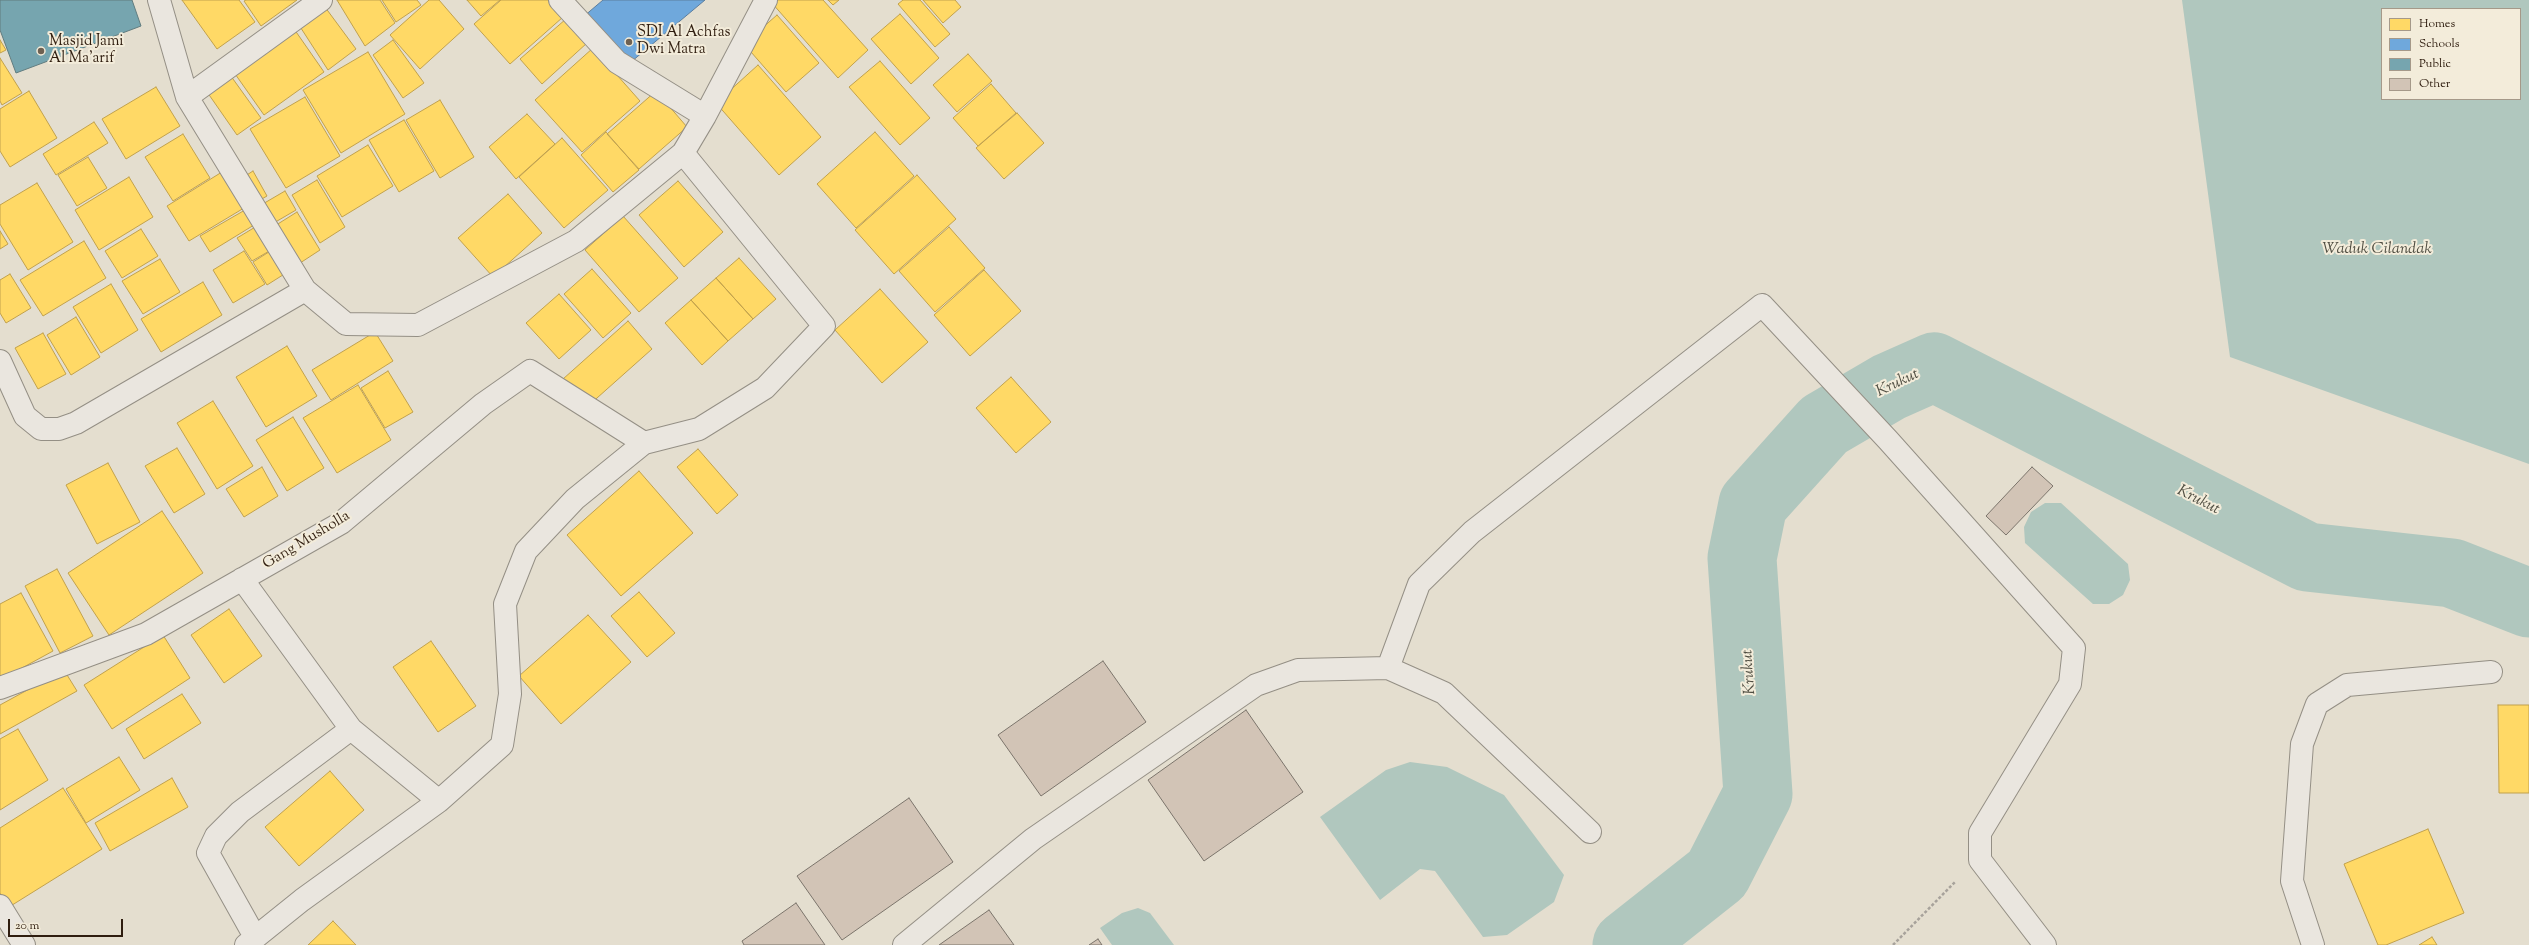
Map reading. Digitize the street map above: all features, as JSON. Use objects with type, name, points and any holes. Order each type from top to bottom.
[{"type":"street","points":[[159,0],[187,97],[305,290],[346,324],[418,325],[576,241],[683,153],[705,116],[766,0]]},
{"type":"street","points":[[187,97],[321,0]]},
{"type":"street","points":[[560,0],[617,62],[705,116]]},
{"type":"street","points":[[351,729],[240,812],[216,836],[208,852],[251,941],[302,900],[439,801],[502,745],[510,694],[505,604],[526,551],[575,499],[644,443],[700,429],[765,388],[824,326],[683,153]]},
{"type":"street","points":[[0,361],[25,416],[41,429],[59,429],[76,423],[305,290]]},
{"type":"street","points":[[1388,668],[1419,584],[1472,532],[1762,304],[1833,379],[2074,648],[2070,684],[1980,833],[1980,860],[2045,945]]},
{"type":"street","name":"Gang Musholla","points":[[0,688],[146,634],[341,523],[483,404],[530,371],[644,443]]},
{"type":"street","points":[[242,579],[351,729],[439,801]]},
{"type":"street","points":[[904,945],[1033,839],[1256,685],[1298,670],[1388,668],[1444,693],[1590,832]]},
{"type":"street","points":[[2312,945],[2292,881],[2302,744],[2317,704],[2347,685],[2491,672]]},
{"type":"street","points":[[0,906],[24,945]]},
{"type":"path","points":[[1893,945],[1942,893],[1980,860]]},
{"type":"water","name":"Waduk Cilandak","points":[[2182,0],[2529,0],[2529,464],[2230,357]]},
{"type":"water","points":[[2045,503],[2061,503],[2128,564],[2130,580],[2123,595],[2109,604],[2093,604],[2025,543],[2024,527],[2031,512]]},
{"type":"water","points":[[1410,762],[1447,767],[1504,795],[1564,875],[1554,902],[1507,935],[1483,937],[1435,871],[1420,869],[1380,900],[1320,817],[1386,770]]},
{"type":"water","points":[[1138,908],[1150,913],[1174,945],[1112,945],[1100,928],[1122,913]]},
{"type":"building: Homes","points":[[182,0],[239,0],[255,22],[217,49]]},
{"type":"building: Homes","points":[[297,0],[261,26],[244,1]]},
{"type":"building: Homes","points":[[337,0],[380,0],[395,23],[365,46]]},
{"type":"building: Homes","points":[[382,0],[417,0],[421,5],[396,22]]},
{"type":"building: Homes","points":[[429,0],[439,0],[464,29],[420,69],[390,35]]},
{"type":"building: Homes","points":[[467,0],[500,0],[481,16]]},
{"type":"building: Homes","points":[[501,0],[548,0],[563,17],[510,64],[474,24]]},
{"type":"building: Homes","points":[[773,0],[823,0],[868,50],[838,78],[771,2]]},
{"type":"building: Homes","points":[[828,0],[839,0],[833,5]]},
{"type":"building: Homes","points":[[903,0],[920,0],[950,34],[935,47],[898,4]]},
{"type":"building: Homes","points":[[923,0],[955,0],[961,7],[943,23]]},
{"type":"building: Homes","points":[[322,3],[356,49],[328,70],[297,22]]},
{"type":"building: Homes","points":[[900,14],[939,58],[911,84],[871,39]]},
{"type":"building: Homes","points":[[777,15],[819,63],[786,92],[744,44]]},
{"type":"building: Homes","points":[[566,19],[587,43],[542,84],[520,59]]},
{"type":"building: Homes","points":[[292,26],[324,72],[264,115],[233,71]]},
{"type":"building: Homes","points":[[0,40],[6,50],[0,53]]},
{"type":"building: Homes","points":[[393,40],[424,83],[403,98],[373,55]]},
{"type":"building: Homes","points":[[593,48],[640,101],[582,152],[535,100]]},
{"type":"building: Homes","points":[[368,52],[405,114],[341,153],[303,90]]},
{"type":"building: Homes","points":[[968,54],[992,81],[957,112],[933,85]]},
{"type":"building: Homes","points":[[0,58],[22,93],[2,105],[0,101]]},
{"type":"building: Homes","points":[[880,61],[930,118],[900,145],[849,87]]},
{"type":"building: Homes","points":[[758,65],[821,137],[779,175],[716,103]]},
{"type":"building: Homes","points":[[228,72],[261,118],[237,135],[205,89]]},
{"type":"building: Homes","points":[[991,84],[1016,113],[978,146],[953,118]]},
{"type":"building: Homes","points":[[156,87],[180,126],[126,159],[102,119]]},
{"type":"building: Homes","points":[[29,91],[57,138],[10,167],[0,151],[0,109]]},
{"type":"building: Homes","points":[[656,91],[687,127],[639,169],[607,134]]},
{"type":"building: Homes","points":[[305,97],[340,156],[286,188],[250,129]]},
{"type":"building: Homes","points":[[440,100],[474,157],[440,178],[406,120]]},
{"type":"building: Homes","points":[[1017,113],[1044,143],[1004,179],[976,148]]},
{"type":"building: Homes","points":[[527,114],[555,144],[516,179],[489,147]]},
{"type":"building: Homes","points":[[404,120],[434,171],[399,192],[369,140]]},
{"type":"building: Homes","points":[[94,122],[108,143],[56,175],[43,154]]},
{"type":"building: Homes","points":[[606,132],[639,170],[613,192],[581,155]]},
{"type":"building: Homes","points":[[875,132],[914,176],[856,228],[817,184]]},
{"type":"building: Homes","points":[[183,134],[210,178],[173,201],[145,157]]},
{"type":"building: Homes","points":[[562,138],[608,190],[564,228],[519,177]]},
{"type":"building: Homes","points":[[368,145],[393,186],[342,217],[317,176]]},
{"type":"building: Homes","points":[[88,157],[107,188],[77,206],[58,175]]},
{"type":"building: Homes","points":[[253,171],[267,196],[253,204],[239,180]]},
{"type":"building: Homes","points":[[222,172],[244,208],[189,241],[167,206]]},
{"type":"building: Homes","points":[[917,175],[956,219],[894,274],[855,230]]},
{"type":"building: Homes","points":[[129,177],[153,217],[99,250],[75,210]]},
{"type":"building: Homes","points":[[317,180],[345,227],[320,243],[292,195]]},
{"type":"building: Homes","points":[[678,181],[723,232],[684,267],[639,215]]},
{"type":"building: Homes","points":[[37,183],[73,242],[28,270],[0,224],[0,205]]},
{"type":"building: Homes","points":[[285,191],[296,210],[272,224],[261,205]]},
{"type":"building: Homes","points":[[508,194],[542,233],[493,277],[458,238]]},
{"type":"building: Homes","points":[[245,210],[254,225],[210,252],[200,236]]},
{"type":"building: Homes","points":[[297,212],[320,250],[297,265],[273,227]]},
{"type":"building: Homes","points":[[623,216],[678,278],[639,312],[585,250]]},
{"type":"building: Homes","points":[[257,226],[271,250],[252,261],[237,238]]},
{"type":"building: Homes","points":[[949,227],[985,268],[935,312],[899,271]]},
{"type":"building: Homes","points":[[141,229],[158,256],[122,278],[105,251]]},
{"type":"building: Homes","points":[[0,231],[8,244],[0,249]]},
{"type":"building: Homes","points":[[84,241],[106,278],[43,316],[20,280]]},
{"type":"building: Homes","points":[[272,250],[286,273],[267,285],[253,262]]},
{"type":"building: Homes","points":[[244,251],[265,284],[233,303],[213,270]]},
{"type":"building: Homes","points":[[739,258],[776,299],[753,319],[716,278]]},
{"type":"building: Homes","points":[[160,259],[180,292],[143,314],[122,281]]},
{"type":"building: Homes","points":[[592,269],[631,313],[603,338],[564,294]]},
{"type":"building: Homes","points":[[984,270],[1021,311],[970,356],[934,315]]},
{"type":"building: Homes","points":[[10,274],[31,308],[6,323],[0,313],[0,280]]},
{"type":"building: Homes","points":[[716,278],[753,319],[728,341],[691,300]]},
{"type":"building: Homes","points":[[203,282],[222,315],[161,352],[141,319]]},
{"type":"building: Homes","points":[[111,284],[138,330],[101,353],[73,307]]},
{"type":"building: Homes","points":[[880,289],[928,342],[882,383],[835,330]]},
{"type":"building: Homes","points":[[559,294],[591,330],[559,359],[526,323]]},
{"type":"building: Homes","points":[[691,300],[728,341],[702,365],[665,323]]},
{"type":"building: Homes","points":[[76,317],[100,357],[71,375],[47,335]]},
{"type":"building: Homes","points":[[628,321],[652,349],[588,406],[563,379]]},
{"type":"building: Homes","points":[[375,332],[393,361],[331,400],[312,370]]},
{"type":"building: Homes","points":[[43,333],[66,374],[38,389],[15,348]]},
{"type":"building: Homes","points":[[287,346],[317,396],[266,427],[236,377]]},
{"type":"building: Homes","points":[[388,371],[413,412],[385,428],[361,388]]},
{"type":"building: Homes","points":[[1011,377],[1051,422],[1016,453],[976,408]]},
{"type":"building: Homes","points":[[358,385],[391,440],[337,473],[303,418]]},
{"type":"building: Homes","points":[[213,401],[253,466],[217,489],[177,423]]},
{"type":"building: Homes","points":[[293,417],[324,468],[287,491],[256,440]]},
{"type":"building: Homes","points":[[177,448],[205,494],[174,513],[145,466]]},
{"type":"building: Homes","points":[[698,449],[738,495],[717,514],[677,467]]},
{"type":"building: Homes","points":[[108,463],[140,522],[97,544],[66,485]]},
{"type":"building: Homes","points":[[262,467],[278,496],[244,517],[226,489]]},
{"type":"building: Homes","points":[[639,471],[693,533],[621,596],[567,535]]},
{"type":"building: Homes","points":[[162,511],[203,573],[109,635],[68,573]]},
{"type":"building: Homes","points":[[57,569],[93,636],[60,653],[25,586]]},
{"type":"building: Homes","points":[[639,592],[675,633],[647,657],[611,616]]},
{"type":"building: Homes","points":[[21,593],[53,651],[0,680],[0,604]]},
{"type":"building: Homes","points":[[229,609],[262,656],[224,683],[191,635]]},
{"type":"building: Homes","points":[[588,615],[631,662],[561,724],[519,676]]},
{"type":"building: Homes","points":[[163,635],[190,678],[112,729],[84,685]]},
{"type":"building: Homes","points":[[431,641],[476,706],[438,732],[393,667]]},
{"type":"building: Homes","points":[[64,670],[77,691],[0,734],[0,705]]},
{"type":"building: Homes","points":[[182,694],[201,723],[144,759],[126,729]]},
{"type":"building: Homes","points":[[2498,705],[2529,705],[2529,793],[2499,793]]},
{"type":"building: Homes","points":[[18,729],[48,780],[0,810],[0,739]]},
{"type":"building: Homes","points":[[119,757],[140,790],[86,823],[66,789]]},
{"type":"building: Homes","points":[[330,771],[364,810],[299,866],[265,827]]},
{"type":"building: Homes","points":[[172,778],[188,807],[110,851],[95,823]]},
{"type":"building: Homes","points":[[63,788],[102,849],[9,907],[0,893],[0,828]]},
{"type":"building: Homes","points":[[2428,829],[2464,913],[2386,945],[2378,945],[2344,864]]},
{"type":"building: Homes","points":[[333,921],[356,945],[308,945]]},
{"type":"building: Homes","points":[[2432,937],[2437,945],[2419,945]]},
{"type":"building: Schools","name":"SDI Al Achfas Dwi Matra","points":[[603,0],[705,0],[625,67],[583,17]]},
{"type":"building: Public","name":"Masjid Jami Al Ma'arif","points":[[0,0],[132,0],[141,26],[16,73],[0,30]]},
{"type":"building: Other","points":[[2032,467],[2053,486],[2006,535],[1986,516]]},
{"type":"building: Other","points":[[1103,661],[1146,722],[1041,796],[998,735]]},
{"type":"building: Other","points":[[1246,710],[1303,792],[1204,861],[1148,780]]},
{"type":"building: Other","points":[[909,798],[953,862],[842,940],[797,876]]},
{"type":"building: Other","points":[[796,903],[825,945],[744,945],[742,941]]},
{"type":"building: Other","points":[[989,910],[1014,945],[939,945]]},
{"type":"building: Other","points":[[1098,939],[1102,945],[1089,945]]},
{"type":"waterway","name":"Krukut","points":[[1627,945],[1717,874],[1758,794],[1742,558],[1753,504],[1824,425],[1889,387],[1934,367],[2307,557],[2452,573],[2529,603]]},
{"type":"place","name":"SDI Al Achfas Dwi Matra","points":[[629,42]]},
{"type":"place","name":"Masjid Jami Al Ma'arif","points":[[41,51]]}]
